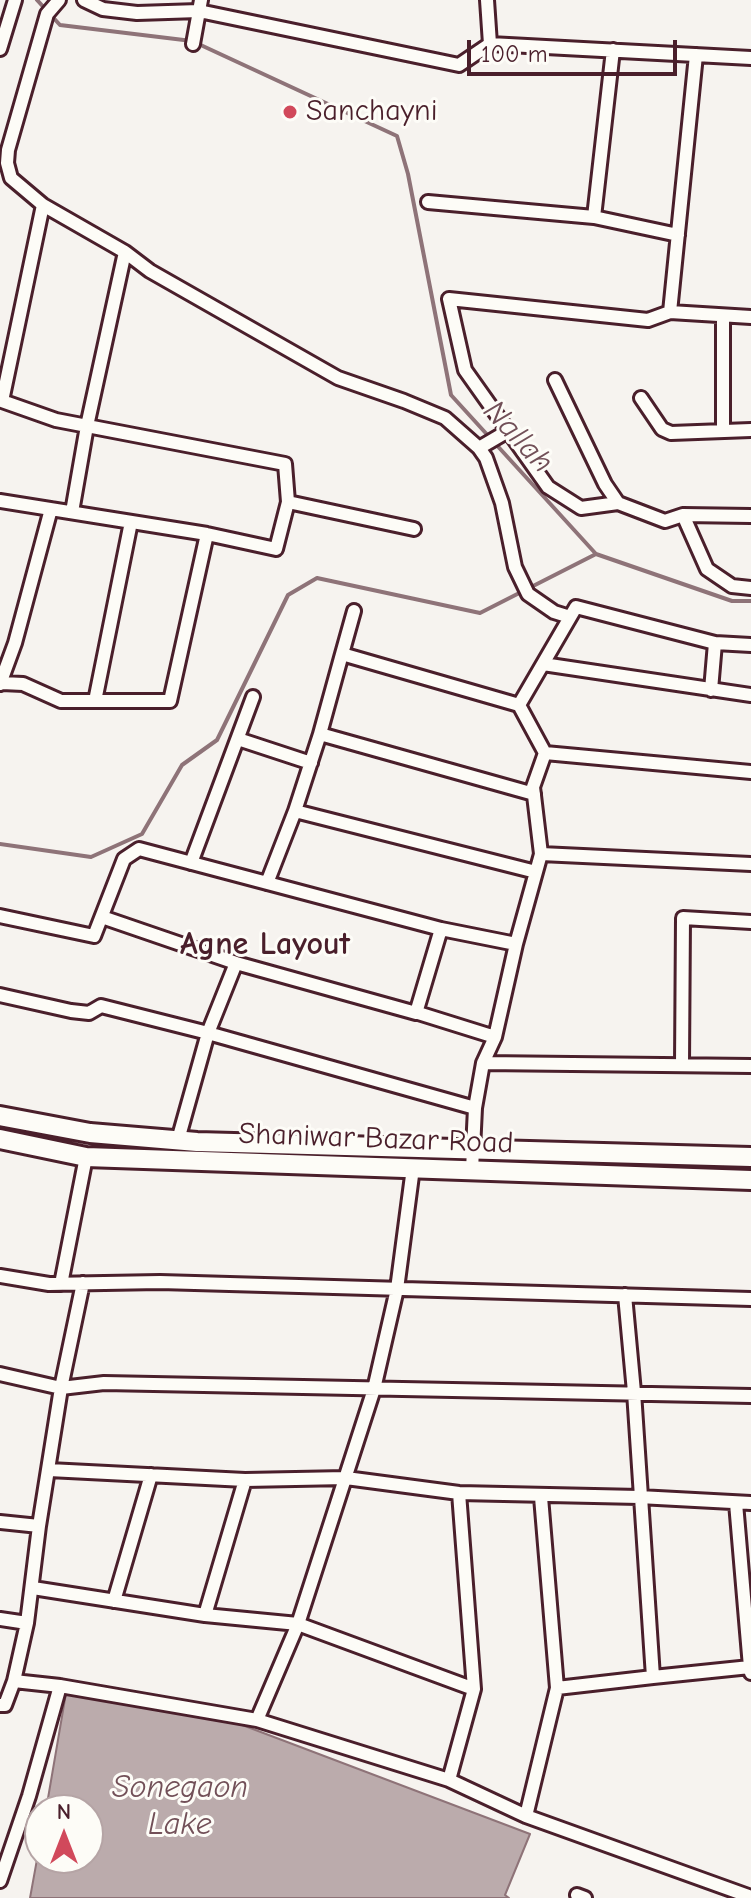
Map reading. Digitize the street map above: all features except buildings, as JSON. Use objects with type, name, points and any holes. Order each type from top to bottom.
[{"type":"main road","points":[[0,1116],[90,1133],[178,1140],[751,1157]]},
{"type":"main road","name":"Shaniwar Bazar Road","points":[[0,1139],[86,1157],[751,1180]]},
{"type":"street","points":[[0,49],[15,0]]},
{"type":"street","points":[[84,0],[103,9],[137,13],[199,10],[459,65],[490,44],[751,58]]},
{"type":"street","points":[[487,0],[490,44]]},
{"type":"street","points":[[54,6],[7,163],[11,178],[43,205],[125,252],[150,271],[338,378],[445,418],[486,458],[502,503],[515,567],[528,594],[554,612],[570,617]]},
{"type":"street","points":[[193,44],[199,10]]},
{"type":"street","points":[[594,217],[613,50]]},
{"type":"street","points":[[670,312],[696,55]]},
{"type":"street","points":[[428,202],[594,217],[678,235]]},
{"type":"street","points":[[0,501],[207,534],[276,549],[288,502],[285,464],[56,420],[2,401],[43,205]]},
{"type":"street","points":[[72,512],[87,426],[125,252]]},
{"type":"street","points":[[751,317],[670,312],[648,320],[449,299],[465,370],[548,487],[581,508],[618,503],[665,521],[683,515],[751,516]]},
{"type":"street","points":[[723,316],[723,431]]},
{"type":"street","points":[[555,380],[605,484],[618,503]]},
{"type":"street","points":[[641,398],[662,429],[671,433],[751,430]]},
{"type":"street","points":[[479,448],[508,431]]},
{"type":"street","points":[[288,502],[414,529]]},
{"type":"street","points":[[51,509],[1,684],[23,684],[61,701],[170,701],[207,534]]},
{"type":"street","points":[[683,515],[707,569],[732,586],[751,588]]},
{"type":"street","points":[[95,701],[131,522]]},
{"type":"street","points":[[519,705],[576,607],[715,643],[751,645]]},
{"type":"street","points":[[267,883],[311,763],[354,611]]},
{"type":"street","points":[[711,690],[715,643]]},
{"type":"street","points":[[342,654],[519,705],[545,753],[533,787],[541,854],[495,1037],[483,1063],[475,1108],[472,1170]]},
{"type":"street","points":[[543,664],[751,695]]},
{"type":"street","points":[[191,863],[253,697]]},
{"type":"street","points":[[320,734],[534,794]]},
{"type":"street","points":[[238,739],[311,763]]},
{"type":"street","points":[[545,753],[751,772]]},
{"type":"street","points":[[295,811],[536,872]]},
{"type":"street","points":[[0,916],[94,936],[124,859],[139,849],[441,929],[516,944]]},
{"type":"street","points":[[541,854],[751,864]]},
{"type":"street","points":[[102,917],[236,963],[495,1037]]},
{"type":"street","points":[[682,1064],[683,918],[751,922]]},
{"type":"street","points":[[415,1012],[441,929]]},
{"type":"street","points":[[178,1140],[208,1033],[236,963]]},
{"type":"street","points":[[0,995],[89,1013],[101,1006],[475,1108]]},
{"type":"street","points":[[483,1063],[751,1066]]},
{"type":"street","points":[[61,1284],[86,1157]]},
{"type":"street","points":[[257,1720],[298,1624],[374,1389],[397,1289],[413,1168]]},
{"type":"street","points":[[0,1276],[61,1284],[160,1282],[751,1299]]},
{"type":"street","points":[[0,1705],[5,1705],[14,1681],[27,1623],[61,1388],[83,1283]]},
{"type":"street","points":[[625,1295],[653,1677]]},
{"type":"street","points":[[0,1374],[61,1388],[104,1383],[751,1396]]},
{"type":"street","points":[[49,1470],[245,1480],[346,1478],[459,1493],[751,1503]]},
{"type":"street","points":[[114,1601],[151,1475]]},
{"type":"street","points":[[205,1615],[245,1480]]},
{"type":"street","points":[[449,1780],[474,1689],[459,1493]]},
{"type":"street","points":[[526,1816],[557,1688],[541,1497]]},
{"type":"street","points":[[557,1688],[751,1670],[736,1503]]},
{"type":"street","points":[[0,1522],[39,1526]]},
{"type":"street","points":[[33,1588],[205,1615],[298,1624],[474,1689]]},
{"type":"street","points":[[0,1619],[27,1623]]},
{"type":"street","points":[[14,1681],[257,1720],[449,1780],[526,1816],[751,1897]]},
{"type":"street","points":[[0,1881],[29,1796],[60,1686]]},
{"type":"water","name":"Sonegaon Lake","points":[[66,1693],[237,1723],[530,1834],[505,1895],[509,1898],[30,1898],[34,1874],[104,1874],[104,1794],[49,1794]]},
{"type":"waterway","name":"Nallah","points":[[37,0],[60,25],[192,41],[397,136],[408,174],[451,395],[596,554],[732,601],[751,601]]},
{"type":"waterway","points":[[0,844],[91,857],[142,834],[182,765],[217,740],[288,595],[317,578],[480,613],[596,554]]},
{"type":"place","name":"Sanchayni","points":[[290,112]]},
{"type":"district","name":"Agne Layout","points":[[265,945]]}]
